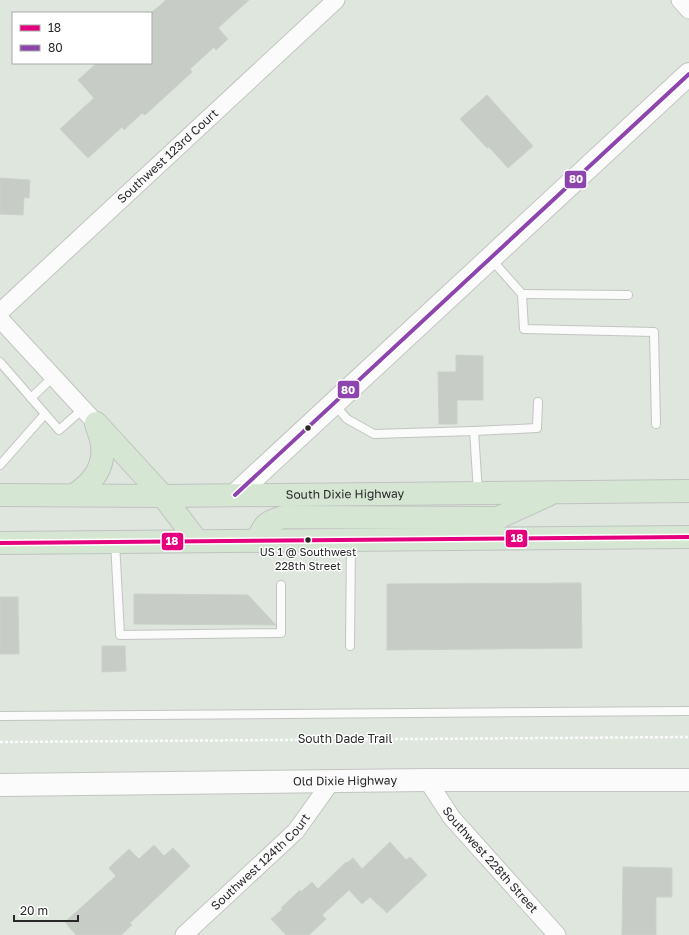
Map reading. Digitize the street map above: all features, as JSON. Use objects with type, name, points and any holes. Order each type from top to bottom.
[{"type":"highway","points":[[74,495],[87,487],[102,458],[102,446],[89,416]]},
{"type":"highway","points":[[89,416],[163,496],[197,541]]},
{"type":"highway","name":"South Dixie Highway","points":[[0,496],[689,491]]},
{"type":"highway","points":[[257,541],[261,530],[269,521],[283,517],[498,518],[556,492]]},
{"type":"highway","points":[[0,543],[689,537]]},
{"type":"street","name":"Southwest 123rd Court","points":[[1,321],[336,0]]},
{"type":"street","points":[[680,0],[689,10]]},
{"type":"street","points":[[235,495],[689,74]]},
{"type":"street","points":[[1,321],[89,416]]},
{"type":"street","name":"Old Dixie Highway","points":[[0,785],[427,780],[689,780]]},
{"type":"street","name":"Southwest 228th Street","points":[[427,780],[452,818],[557,935]]},
{"type":"street","name":"Southwest 124th Court","points":[[184,935],[296,831],[331,782]]},
{"type":"lane","points":[[490,258],[522,294],[524,329],[654,332],[656,424]]},
{"type":"lane","points":[[522,294],[628,295]]},
{"type":"lane","points":[[0,362],[59,430],[89,416]]},
{"type":"lane","points":[[31,398],[53,377]]},
{"type":"lane","points":[[334,403],[347,419],[374,434],[537,428],[538,402]]},
{"type":"lane","points":[[0,464],[45,414]]},
{"type":"lane","points":[[474,431],[478,493]]},
{"type":"lane","points":[[350,646],[351,540]]},
{"type":"lane","points":[[115,542],[120,635],[281,633],[281,585]]},
{"type":"lane","points":[[0,716],[689,711]]},
{"type":"path","name":"South Dade Trail","points":[[0,742],[689,737]]},
{"type":"building","points":[[166,0],[249,0],[218,28],[228,39],[216,50],[214,47],[190,69],[192,72],[145,115],[142,113],[124,130],[122,127],[88,158],[60,129],[94,98],[78,80],[96,64],[152,64],[152,12]]},
{"type":"building","points":[[487,95],[533,146],[508,168],[460,119]]},
{"type":"building","points":[[0,178],[30,180],[29,198],[24,197],[23,215],[0,214]]},
{"type":"building","points":[[456,355],[483,356],[483,400],[457,400],[457,424],[439,424],[438,372],[456,372]]},
{"type":"building","points":[[581,583],[582,648],[387,650],[387,584]]},
{"type":"building","points":[[134,594],[248,595],[276,625],[134,624]]},
{"type":"building","points":[[0,597],[18,597],[19,654],[0,654]]},
{"type":"building","points":[[102,646],[125,646],[126,671],[102,672]]},
{"type":"building","points":[[390,842],[406,860],[410,857],[427,875],[387,913],[370,897],[362,904],[349,890],[322,915],[326,919],[309,935],[286,935],[271,919],[283,909],[281,908],[300,890],[301,892],[312,882],[318,889],[346,862],[347,863],[353,858],[362,869]]},
{"type":"building","points":[[154,845],[164,856],[173,848],[190,866],[130,923],[132,925],[121,935],[76,935],[65,922],[116,876],[109,868],[129,849],[139,859]]},
{"type":"building","points":[[623,867],[672,868],[672,897],[656,897],[656,935],[622,935]]},
{"type":"transit line","name":"80","points":[[235,495],[689,74]]},
{"type":"transit line","name":"18","points":[[0,543],[689,537]]},
{"type":"place","name":"US 1 @ Southwest 228th Street","points":[[308,540]]}]
